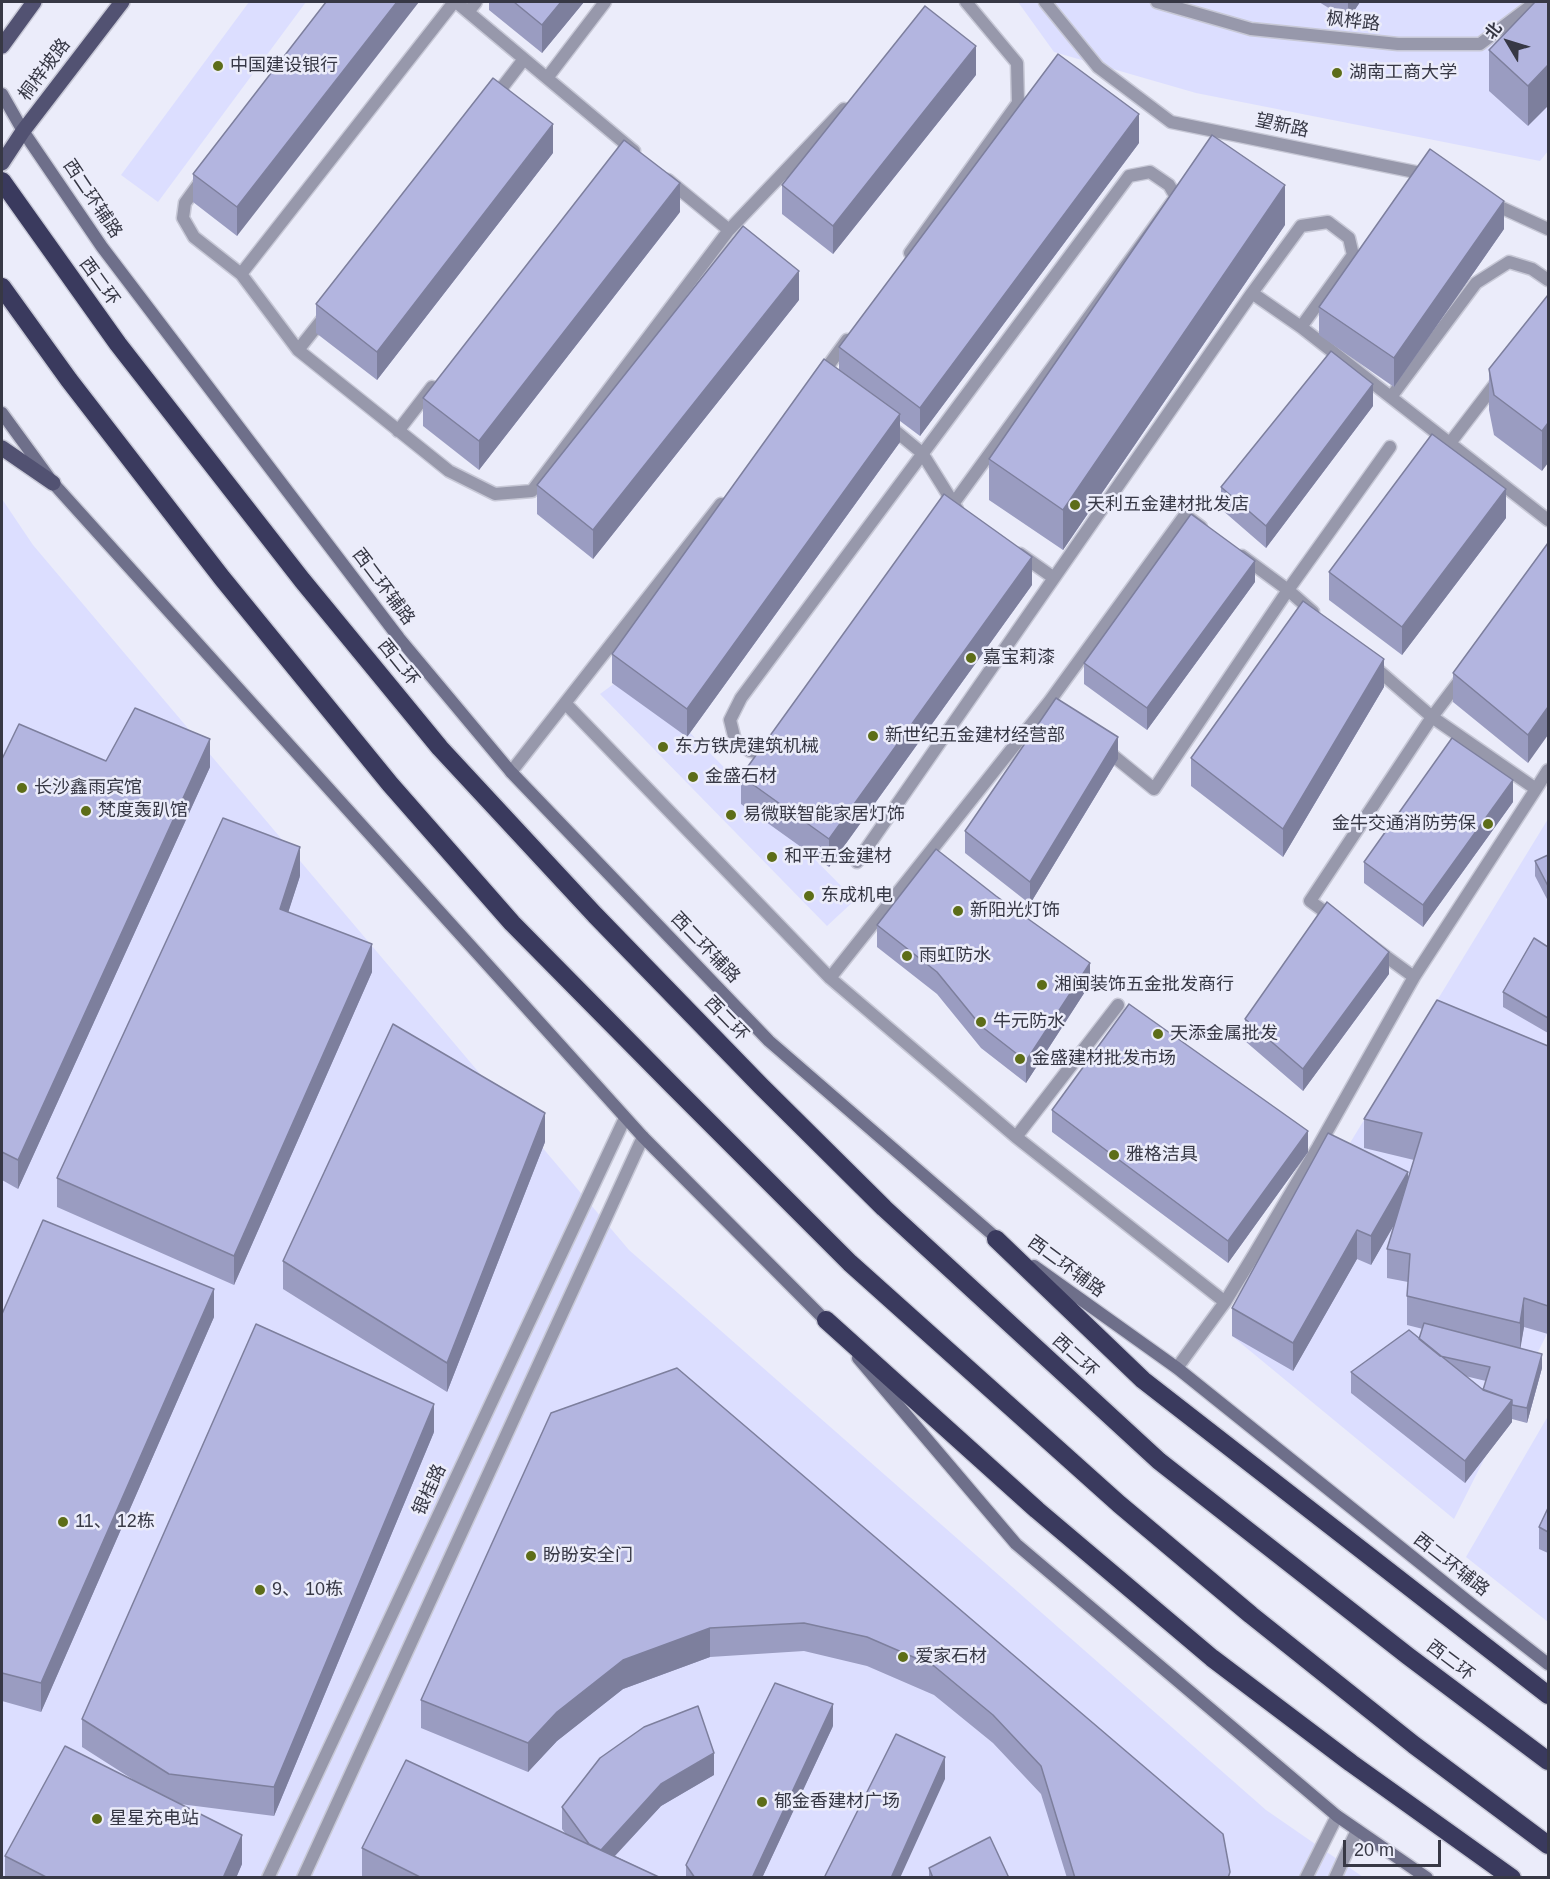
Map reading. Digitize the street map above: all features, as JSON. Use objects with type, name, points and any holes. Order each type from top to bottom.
[{"type":"highway","name":"西二环","points":[[2,181],[118,344],[302,580],[440,748],[595,915],[753,1078],[884,1208],[1159,1461],[1408,1656],[1548,1761]]},
{"type":"highway","points":[[2,287],[76,389],[222,579],[390,784],[512,923],[673,1086],[850,1263],[1119,1504],[1251,1615],[1414,1745],[1548,1845]]},
{"type":"highway","points":[[996,1239],[1143,1380],[1548,1695]]},
{"type":"highway","points":[[826,1320],[1036,1510],[1212,1658],[1351,1763],[1512,1878]]},
{"type":"main road","points":[[2,46],[34,2]]},
{"type":"main road","name":"桐梓坡路","points":[[2,163],[23,131],[122,2]]},
{"type":"main road","points":[[2,448],[53,483]]},
{"type":"street","points":[[241,274],[455,2],[472,7],[524,59],[622,148],[642,158]]},
{"type":"street","points":[[547,78],[605,2]]},
{"type":"street","points":[[900,267],[1018,103],[1017,63],[966,2]]},
{"type":"street","name":"望新路","points":[[1045,2],[1098,67],[1171,122],[1430,175],[1441,180]]},
{"type":"street","name":"枫桦路","points":[[1157,2],[1251,29],[1398,45],[1480,44],[1536,2]]},
{"type":"street","points":[[488,106],[524,59]]},
{"type":"street","name":"西二环辅路","points":[[2,94],[23,131],[116,266],[399,638],[511,772],[769,1041],[996,1239],[1176,1368],[1548,1664]]},
{"type":"street","points":[[213,164],[184,202],[183,218],[194,237],[241,274],[298,350],[449,471],[495,494],[532,491],[729,230],[849,104]]},
{"type":"street","points":[[660,172],[729,230]]},
{"type":"street","points":[[1150,172],[1169,184],[1176,197],[774,747],[765,753],[750,751],[735,740],[730,720],[741,698],[922,453],[1129,176],[1150,172]]},
{"type":"street","points":[[1473,195],[1548,229]]},
{"type":"street","points":[[857,862],[1300,226],[1328,222],[1349,237],[1353,255],[1301,327]]},
{"type":"street","points":[[1391,397],[1476,283],[1509,262],[1532,269],[1548,280]]},
{"type":"street","points":[[1252,293],[1301,327],[1548,520]]},
{"type":"street","points":[[298,350],[334,303]]},
{"type":"street","points":[[810,390],[828,375],[851,334]]},
{"type":"street","points":[[1450,443],[1506,369]]},
{"type":"street","points":[[398,430],[442,375]]},
{"type":"street","points":[[2,413],[53,483],[642,1137],[826,1320],[1016,1544],[1337,1816],[1427,1878]]},
{"type":"street","points":[[878,416],[922,453],[957,510],[967,517]]},
{"type":"street","points":[[1093,738],[1154,789],[1288,590],[1390,447]]},
{"type":"street","points":[[511,772],[730,491]]},
{"type":"street","points":[[830,978],[1053,706],[1185,515],[1213,536]]},
{"type":"street","points":[[1005,544],[1054,578]]},
{"type":"street","points":[[1232,549],[1288,590],[1322,620]]},
{"type":"street","points":[[1364,657],[1432,717],[1536,789]]},
{"type":"street","points":[[1414,977],[1310,902],[1432,717],[1473,662]]},
{"type":"street","points":[[565,704],[830,978],[1016,1137],[1225,1302]]},
{"type":"street","points":[[1176,1368],[1225,1302],[1314,1143],[1414,977],[1548,770]]},
{"type":"street","points":[[1016,1137],[1118,1005]]},
{"type":"street","name":"银桂路","points":[[268,1878],[625,1118]]},
{"type":"street","points":[[303,1878],[642,1137]]},
{"type":"street","points":[[1306,1878],[1337,1816]]},
{"type":"street","points":[[1335,1878],[1357,1830]]},
{"type":"shaded area","points":[[249,2],[306,2],[158,202],[121,175]]},
{"type":"shaded area","name":"湖南工商大学","points":[[1018,2],[1548,2],[1548,151],[1540,161],[1196,93],[1054,52]]},
{"type":"shaded area","points":[[2,499],[33,545],[629,1250],[1266,1810],[1363,1877],[2,1877]]},
{"type":"shaded area","points":[[630,672],[855,900],[827,926],[600,694]]},
{"type":"shaded area","points":[[1548,819],[1548,1332],[1454,1519],[1232,1336]]},
{"type":"shaded area","points":[[1548,1416],[1548,1622],[1466,1557]]},
{"type":"building","points":[[326,2],[397,2],[237,207],[193,174]]},
{"type":"building","points":[[514,2],[561,2],[542,25]]},
{"type":"building","points":[[1535,2],[1548,2],[1548,65],[1528,86],[1489,50]]},
{"type":"building","points":[[925,6],[976,46],[833,226],[782,185]]},
{"type":"building","points":[[1058,54],[1139,114],[920,408],[839,347]]},
{"type":"building","points":[[493,78],[553,124],[377,352],[316,304]]},
{"type":"building","points":[[1212,135],[1285,185],[1063,510],[989,459]]},
{"type":"building","points":[[624,140],[680,183],[479,441],[423,398]]},
{"type":"building","points":[[1430,149],[1504,201],[1394,358],[1319,307]]},
{"type":"building","points":[[743,226],[799,271],[593,530],[537,485]]},
{"type":"building","points":[[1548,295],[1548,423],[1542,431],[1494,395],[1489,369]]},
{"type":"building","points":[[1331,351],[1373,384],[1266,526],[1221,487]]},
{"type":"building","points":[[824,359],[900,414],[687,709],[612,654]]},
{"type":"building","points":[[1432,434],[1506,489],[1402,627],[1329,572]]},
{"type":"building","points":[[944,494],[1032,557],[829,839],[741,776]]},
{"type":"building","points":[[1191,514],[1255,561],[1147,708],[1084,663]]},
{"type":"building","points":[[1548,543],[1548,707],[1528,735],[1453,673]]},
{"type":"building","points":[[1303,601],[1384,659],[1283,829],[1191,758]]},
{"type":"building","points":[[1056,698],[1118,737],[1030,882],[965,831]]},
{"type":"building","points":[[135,708],[210,739],[18,1160],[2,1152],[2,759],[19,724],[106,761]]},
{"type":"building","points":[[1452,738],[1513,780],[1423,905],[1364,862]]},
{"type":"building","points":[[223,818],[300,847],[280,909],[372,944],[234,1256],[57,1178]]},
{"type":"building","points":[[936,849],[996,896],[1090,963],[1026,1061],[981,1026],[937,972],[877,925]]},
{"type":"building","points":[[1548,855],[1548,886],[1535,861]]},
{"type":"building","points":[[1327,902],[1389,952],[1303,1069],[1245,1019]]},
{"type":"building","points":[[1534,938],[1548,947],[1548,1018],[1503,992]]},
{"type":"building","points":[[1437,1000],[1548,1046],[1548,1306],[1524,1298],[1520,1323],[1407,1296],[1410,1254],[1387,1249],[1422,1133],[1364,1119]]},
{"type":"building","points":[[1129,1004],[1308,1131],[1228,1241],[1052,1110]]},
{"type":"building","points":[[393,1024],[545,1113],[447,1363],[283,1261]]},
{"type":"building","points":[[1328,1133],[1408,1172],[1371,1236],[1357,1230],[1293,1343],[1232,1308]]},
{"type":"building","name":"11、 12栋","points":[[43,1220],[214,1289],[41,1683],[2,1673],[2,1314]]},
{"type":"building","points":[[1424,1323],[1542,1354],[1527,1408],[1512,1405],[1512,1400],[1483,1390],[1490,1367],[1440,1356],[1419,1339]]},
{"type":"building","name":"9、 10栋","points":[[256,1324],[434,1404],[274,1787],[169,1774],[82,1719]]},
{"type":"building","points":[[1409,1330],[1482,1389],[1512,1400],[1465,1461],[1351,1372]]},
{"type":"building","points":[[677,1368],[1223,1834],[1230,1872],[1228,1878],[1075,1878],[1041,1766],[993,1715],[934,1666],[867,1637],[804,1623],[710,1628],[623,1660],[557,1712],[528,1743],[421,1700],[551,1413]]},
{"type":"building","points":[[1548,1508],[1548,1532],[1539,1527]]},
{"type":"building","name":"郁金香建材广场","points":[[775,1683],[833,1704],[752,1878],[695,1878],[686,1865]]},
{"type":"building","points":[[698,1706],[714,1753],[661,1784],[601,1850],[589,1844],[562,1807],[600,1758],[644,1727]]},
{"type":"building","points":[[896,1734],[945,1757],[891,1878],[824,1878]]},
{"type":"building","name":"星星充电站","points":[[65,1746],[242,1835],[223,1878],[48,1878],[5,1856]]},
{"type":"building","points":[[406,1760],[661,1878],[422,1878],[362,1848]]},
{"type":"building","points":[[990,1837],[1009,1878],[933,1878],[929,1868]]},
{"type":"place","name":"中国建设银行","points":[[218,66]]},
{"type":"place","name":"湖南工商大学","points":[[1337,73]]},
{"type":"place","name":"天利五金建材批发店","points":[[1075,505]]},
{"type":"place","name":"嘉宝莉漆","points":[[971,658]]},
{"type":"place","name":"新世纪五金建材经营部","points":[[873,736]]},
{"type":"place","name":"东方铁虎建筑机械","points":[[663,747]]},
{"type":"place","name":"金盛石材","points":[[693,777]]},
{"type":"place","name":"长沙鑫雨宾馆","points":[[22,788]]},
{"type":"place","name":"梵度轰趴馆","points":[[86,811]]},
{"type":"place","name":"易微联智能家居灯饰","points":[[731,815]]},
{"type":"place","name":"金牛交通消防劳保","points":[[1488,824]]},
{"type":"place","name":"和平五金建材","points":[[772,857]]},
{"type":"place","name":"东成机电","points":[[809,896]]},
{"type":"place","name":"新阳光灯饰","points":[[958,911]]},
{"type":"place","name":"雨虹防水","points":[[907,956]]},
{"type":"place","name":"湘闽装饰五金批发商行","points":[[1042,985]]},
{"type":"place","name":"牛元防水","points":[[981,1022]]},
{"type":"place","name":"天添金属批发","points":[[1158,1034]]},
{"type":"place","name":"金盛建材批发市场","points":[[1020,1059]]},
{"type":"place","name":"雅格洁具","points":[[1114,1155]]},
{"type":"place","name":"11、 12栋","points":[[63,1522]]},
{"type":"place","name":"盼盼安全门","points":[[531,1556]]},
{"type":"place","name":"9、 10栋","points":[[260,1590]]},
{"type":"place","name":"爱家石材","points":[[903,1657]]},
{"type":"place","name":"郁金香建材广场","points":[[762,1802]]},
{"type":"place","name":"星星充电站","points":[[97,1819]]}]
